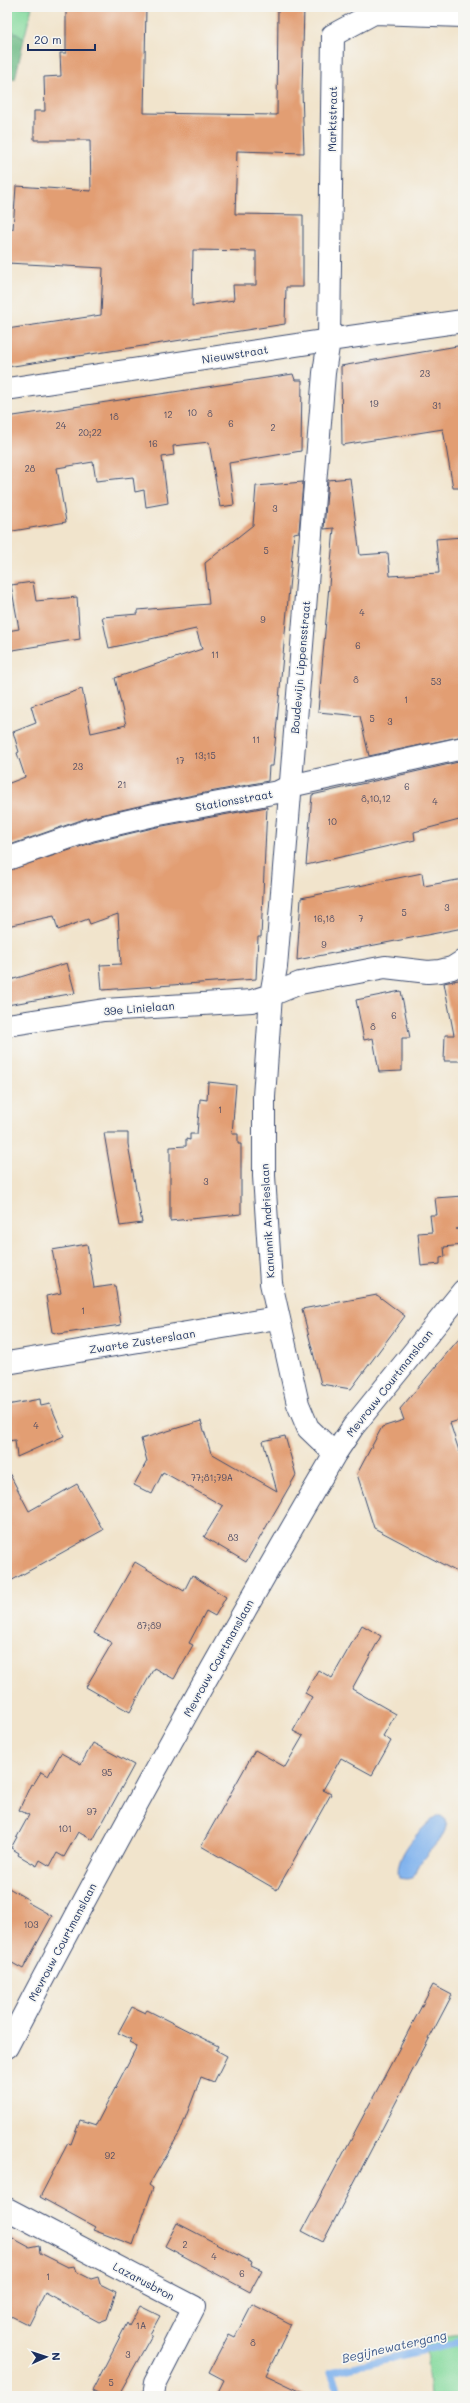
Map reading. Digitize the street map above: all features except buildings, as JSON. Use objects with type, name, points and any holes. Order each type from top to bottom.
[{"type":"street","name":"Marktstraat","points":[[329,340],[333,35],[374,13],[463,16]]},
{"type":"street","name":"Nieuwstraat","points":[[7,389],[463,321]]},
{"type":"street","name":"Boudewijn Lippensstraat","points":[[271,995],[290,786],[317,452],[329,340]]},
{"type":"street","name":"Stationsstraat","points":[[7,859],[90,830],[161,813],[246,799],[278,792],[290,786],[463,748]]},
{"type":"street","name":"39e Linielaan","points":[[7,1025],[104,1010],[252,1001],[300,983],[385,967],[428,972],[440,971],[452,968],[463,961]]},
{"type":"street","name":"Kanunnik Andrieslaan","points":[[271,995],[264,1097],[264,1176],[267,1244],[277,1318],[298,1404],[308,1428],[335,1454]]},
{"type":"street","name":"Mevrouw Courtmanslaan","points":[[7,2047],[56,1952],[222,1649],[335,1454],[353,1427],[463,1291]]},
{"type":"street","name":"Zwarte Zusterslaan","points":[[7,1363],[277,1318]]},
{"type":"street","name":"Lazarusbron","points":[[7,2209],[194,2307],[155,2383],[153,2396]]},
{"type":"green space","points":[[7,7],[32,7],[24,39],[7,27]]},
{"type":"green space","points":[[7,27],[24,39],[15,79],[7,78]]},
{"type":"green space","points":[[463,2334],[463,2396],[430,2396],[425,2338]]},
{"type":"water","points":[[437,1816],[441,1816],[446,1820],[446,1826],[441,1837],[424,1857],[414,1876],[409,1879],[399,1878],[398,1870],[404,1852],[416,1835]]},
{"type":"waterway","name":"Begijnewatergang","points":[[340,2396],[331,2372],[463,2341]]}]
